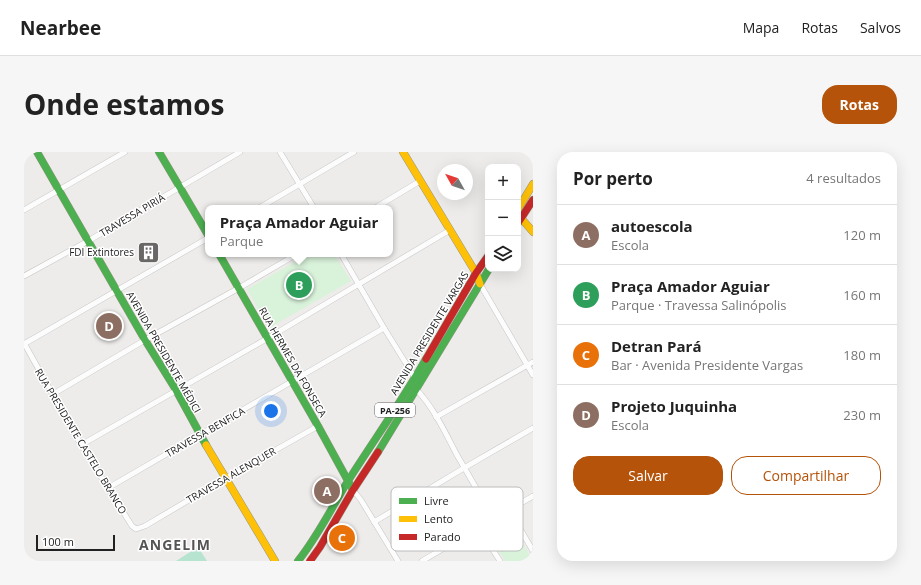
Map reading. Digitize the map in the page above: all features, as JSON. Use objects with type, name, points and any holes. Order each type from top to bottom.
[{"type":"street","name":"AVENIDA PRESIDENTE MÉDICI","points":[[37,152],[116,291],[176,390],[200,435],[275,561]]},
{"type":"street","points":[[24,210],[125,152]]},
{"type":"street","points":[[159,152],[205,231]]},
{"type":"street","name":"TRAVESSA PIRIÁ","points":[[24,276],[88,241],[240,152]]},
{"type":"street","points":[[280,152],[312,205]]},
{"type":"street","points":[[264,205],[354,152]]},
{"type":"street","points":[[403,152],[476,273],[480,284],[533,375]]},
{"type":"street","points":[[380,205],[420,181]]},
{"type":"street","points":[[521,204],[533,184]]},
{"type":"street","points":[[521,216],[533,200]]},
{"type":"street","points":[[521,221],[533,231]]},
{"type":"street","points":[[81,444],[268,338],[450,230]]},
{"type":"street","points":[[24,344],[205,238]]},
{"type":"street","name":"RUA HERMES DA FONSECA","points":[[221,257],[353,490]]},
{"type":"street","points":[[53,394],[292,257]]},
{"type":"street","points":[[343,257],[415,378]]},
{"type":"street","name":"AVENIDA PRESIDENTE VARGAS","points":[[298,561],[307,550],[348,481],[415,378],[476,273],[485,260]]},
{"type":"street","name":"AVENIDA PRESIDENTE VARGAS","points":[[310,561],[320,547],[353,490],[378,452],[487,272]]},
{"type":"street","name":"TRAVESSA BENFICA","points":[[108,488],[384,328]]},
{"type":"street","name":"RUA PRESIDENTE CASTELO BRANCO","points":[[24,344],[81,444],[132,526],[136,528],[145,526]]},
{"type":"street","points":[[436,417],[533,362]]},
{"type":"street","points":[[416,389],[424,398],[436,417],[475,487]]},
{"type":"street","name":"TRAVESSA ALENQUER","points":[[145,526],[318,426]]},
{"type":"street","points":[[432,487],[533,428]]},
{"type":"street","points":[[353,490],[361,500],[391,550]]},
{"type":"street","points":[[523,502],[533,496]]},
{"type":"street","points":[[374,522],[391,512]]},
{"type":"street","points":[[523,534],[533,551]]},
{"type":"street","points":[[392,551],[398,561]]},
{"type":"street","points":[[422,561],[439,551]]},
{"type":"street","points":[[494,551],[500,561]]},
{"type":"green space","points":[[304,257],[336,257],[351,281],[269,328],[247,289]]},
{"type":"green space","points":[[523,544],[533,561],[505,561],[499,551],[523,551]]},
{"type":"green space","points":[[198,547],[207,561],[176,561]]},
{"type":"traffic: fast","points":[[37,152],[145,340],[176,390],[206,445]]},
{"type":"traffic: fast","points":[[159,152],[205,230]]},
{"type":"traffic: fast","points":[[221,257],[353,490]]},
{"type":"traffic: fast","points":[[378,452],[487,272]]},
{"type":"traffic: fast","points":[[298,561],[318,532],[348,481],[426,359]]},
{"type":"traffic: slow","points":[[403,152],[476,273],[480,284]]},
{"type":"traffic: slow","points":[[521,204],[533,184]]},
{"type":"traffic: slow","points":[[521,218],[533,232]]},
{"type":"traffic: slow","points":[[206,445],[275,561]]},
{"type":"traffic: jam","points":[[521,218],[533,200]]},
{"type":"traffic: jam","points":[[426,359],[485,260]]},
{"type":"traffic: jam","points":[[310,561],[378,452]]},
{"type":"place","name":"FDI Extintores","points":[[149,252]]},
{"type":"place","name":"Praça Amador Aguiar","points":[[299,285]]},
{"type":"place","name":"Projeto Juquinha","points":[[109,326]]},
{"type":"place","name":"autoescola","points":[[327,491]]},
{"type":"place","name":"Detran Pará","points":[[342,538]]},
{"type":"district","name":"ANGELIM","points":[[175,544]]}]
